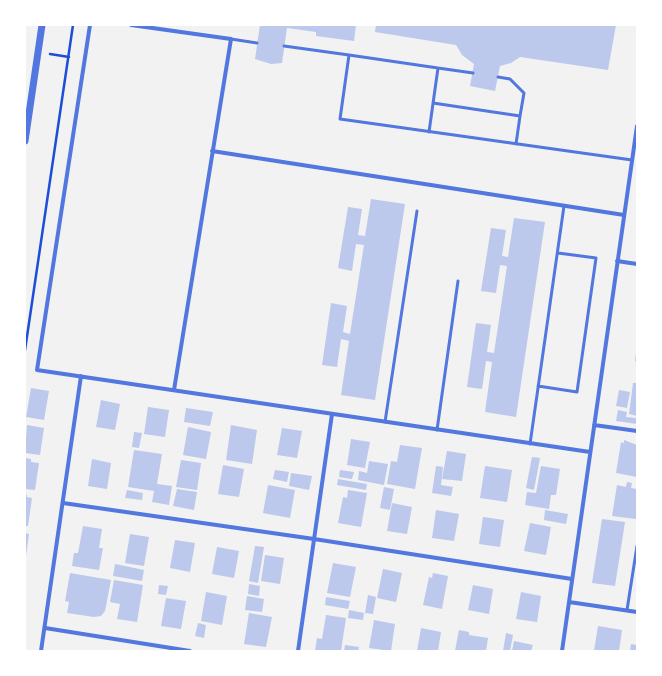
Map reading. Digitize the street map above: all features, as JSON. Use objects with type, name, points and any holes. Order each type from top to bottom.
[{"type":"street","points":[[25,141],[42,25]]},
{"type":"street","points":[[90,25],[37,370],[590,452]]},
{"type":"street","points":[[131,25],[231,39],[174,390]]},
{"type":"street","points":[[562,651],[637,126]]},
{"type":"street","points":[[212,151],[624,215]]},
{"type":"street","points":[[617,261],[637,264]]},
{"type":"street","points":[[41,651],[81,376]]},
{"type":"street","points":[[298,651],[332,414]]},
{"type":"street","points":[[594,425],[637,431]]},
{"type":"street","points":[[63,503],[314,539],[572,579]]},
{"type":"street","points":[[569,602],[637,612]]},
{"type":"street","points":[[45,628],[190,651]]},
{"type":"lane","points":[[231,39],[258,43]]},
{"type":"lane","points":[[284,46],[472,73]]},
{"type":"lane","points":[[349,55],[340,119],[632,160]]},
{"type":"lane","points":[[429,132],[438,68]]},
{"type":"lane","points":[[498,77],[510,79],[524,93],[516,144]]},
{"type":"lane","points":[[433,103],[520,116]]},
{"type":"lane","points":[[530,444],[564,206]]},
{"type":"lane","points":[[385,422],[417,211]]},
{"type":"lane","points":[[538,386],[577,392],[586,334],[596,258],[558,253]]},
{"type":"lane","points":[[437,430],[458,282]]},
{"type":"lane","points":[[627,610],[637,546]]},
{"type":"path","points":[[25,350],[73,25]]},
{"type":"building","points":[[260,25],[356,25],[354,41],[316,36],[316,32],[287,28],[282,63],[271,64],[255,59]]},
{"type":"building","points":[[376,25],[616,25],[608,70],[520,57],[511,63],[500,66],[495,91],[470,86],[474,64],[462,55],[456,45],[375,32]]},
{"type":"building","points":[[371,199],[405,204],[375,400],[341,395],[349,341],[341,339],[337,367],[322,365],[331,303],[347,306],[343,332],[350,334],[364,245],[356,244],[352,271],[338,268],[348,207],[362,209],[358,235],[365,236]]},
{"type":"building","points":[[514,218],[545,222],[516,417],[485,412],[492,362],[486,361],[482,389],[467,387],[476,323],[491,325],[487,352],[494,353],[507,266],[500,265],[496,293],[481,291],[491,228],[506,230],[502,256],[508,257]]},
{"type":"building","points":[[637,353],[637,362],[635,361]]},
{"type":"building","points":[[633,383],[637,383],[637,416],[629,414]]},
{"type":"building","points":[[31,388],[49,391],[44,420],[26,417]]},
{"type":"building","points":[[619,390],[630,392],[627,408],[616,406]]},
{"type":"building","points":[[101,400],[120,404],[115,430],[96,427]]},
{"type":"building","points":[[148,407],[169,410],[165,437],[144,434]]},
{"type":"building","points":[[186,408],[213,412],[210,426],[184,422]]},
{"type":"building","points":[[618,410],[627,412],[626,417],[637,418],[637,424],[616,421]]},
{"type":"building","points":[[27,425],[44,428],[40,455],[25,453]]},
{"type":"building","points":[[231,425],[257,430],[252,464],[226,460]]},
{"type":"building","points":[[188,427],[211,432],[206,459],[183,455]]},
{"type":"building","points":[[282,428],[302,431],[297,458],[277,455]]},
{"type":"building","points":[[134,432],[142,433],[139,448],[132,447]]},
{"type":"building","points":[[351,439],[370,442],[365,468],[347,465]]},
{"type":"building","points":[[624,440],[637,445],[637,477],[616,473],[621,442],[624,443]]},
{"type":"building","points":[[400,445],[422,448],[415,489],[387,484],[391,461],[397,462]]},
{"type":"building","points":[[134,450],[162,454],[157,484],[172,486],[169,505],[152,502],[154,491],[128,487]]},
{"type":"building","points":[[447,451],[466,454],[462,481],[442,479]]},
{"type":"building","points":[[532,457],[540,458],[534,490],[526,488]]},
{"type":"building","points":[[25,458],[31,459],[31,462],[39,463],[35,490],[25,489]]},
{"type":"building","points":[[92,459],[111,463],[107,489],[88,486]]},
{"type":"building","points":[[181,460],[201,463],[197,490],[176,487]]},
{"type":"building","points":[[369,461],[388,464],[384,485],[358,480],[359,471],[367,473]]},
{"type":"building","points":[[223,465],[244,469],[239,497],[218,494]]},
{"type":"building","points":[[436,466],[443,467],[441,485],[453,487],[451,496],[432,493]]},
{"type":"building","points":[[485,466],[512,470],[507,502],[480,498]]},
{"type":"building","points":[[541,466],[560,469],[556,495],[551,495],[549,509],[525,505],[527,492],[536,493]]},
{"type":"building","points":[[275,470],[289,472],[287,482],[273,479]]},
{"type":"building","points":[[340,470],[354,472],[352,479],[339,477]]},
{"type":"building","points":[[291,473],[312,476],[309,490],[289,486]]},
{"type":"building","points":[[338,479],[367,484],[366,490],[337,485]]},
{"type":"building","points":[[627,482],[632,483],[631,488],[637,489],[636,519],[612,516],[617,485],[626,487]]},
{"type":"building","points":[[268,485],[295,490],[290,518],[263,513]]},
{"type":"building","points":[[384,487],[394,489],[390,510],[380,508]]},
{"type":"building","points":[[177,489],[197,492],[194,510],[173,506]]},
{"type":"building","points":[[127,490],[143,493],[142,500],[125,498]]},
{"type":"building","points":[[348,490],[367,493],[361,527],[338,523],[343,497],[347,498]]},
{"type":"building","points":[[25,494],[27,497],[32,498],[28,526],[25,526]]},
{"type":"building","points":[[392,503],[412,507],[407,534],[387,531]]},
{"type":"building","points":[[436,510],[459,514],[454,541],[432,538]]},
{"type":"building","points":[[545,510],[568,514],[566,524],[544,520]]},
{"type":"building","points":[[483,517],[504,520],[500,547],[479,544]]},
{"type":"building","points":[[602,519],[625,522],[615,586],[592,583]]},
{"type":"building","points":[[530,523],[551,527],[546,555],[524,551]]},
{"type":"building","points":[[83,526],[102,529],[99,548],[103,548],[99,570],[72,566],[74,553],[78,553]]},
{"type":"building","points":[[25,533],[29,534],[26,556],[25,555]]},
{"type":"building","points":[[130,534],[149,537],[144,566],[125,563]]},
{"type":"building","points":[[175,540],[195,543],[190,572],[170,568]]},
{"type":"building","points":[[255,546],[264,547],[258,583],[249,581]]},
{"type":"building","points":[[217,547],[239,551],[234,578],[212,574]]},
{"type":"building","points":[[265,555],[284,558],[280,584],[261,581]]},
{"type":"building","points":[[333,563],[356,567],[350,597],[327,593]]},
{"type":"building","points":[[115,564],[144,570],[142,581],[113,576]]},
{"type":"building","points":[[383,569],[402,573],[396,602],[377,598]]},
{"type":"building","points":[[70,573],[111,580],[105,611],[101,616],[94,617],[67,613],[69,602],[65,601]]},
{"type":"building","points":[[433,573],[448,576],[442,609],[423,605],[429,577],[432,578]]},
{"type":"building","points":[[114,580],[143,585],[137,622],[117,619],[120,604],[110,602]]},
{"type":"building","points":[[249,584],[260,586],[259,596],[248,594]]},
{"type":"building","points":[[159,585],[168,586],[166,595],[158,594]]},
{"type":"building","points":[[473,585],[493,589],[489,614],[468,610]]},
{"type":"building","points":[[206,592],[227,596],[222,625],[201,621]]},
{"type":"building","points":[[521,592],[541,596],[537,622],[516,619]]},
{"type":"building","points":[[368,595],[376,597],[373,614],[365,613]]},
{"type":"building","points":[[247,596],[264,599],[262,612],[245,610]]},
{"type":"building","points":[[326,597],[350,601],[348,609],[325,605]]},
{"type":"building","points":[[166,598],[186,601],[181,629],[161,626]]},
{"type":"building","points":[[349,610],[364,613],[363,620],[348,618]]},
{"type":"building","points":[[249,613],[272,617],[266,647],[244,644]]},
{"type":"building","points":[[326,615],[346,618],[341,651],[315,651],[317,638],[322,639]]},
{"type":"building","points":[[374,620],[395,624],[391,651],[369,648]]},
{"type":"building","points":[[198,623],[206,625],[204,638],[195,636]]},
{"type":"building","points":[[598,626],[622,630],[619,651],[594,651]]},
{"type":"building","points":[[421,628],[441,632],[438,651],[417,651]]},
{"type":"building","points":[[459,630],[469,632],[469,635],[488,638],[486,651],[455,651]]},
{"type":"building","points":[[506,633],[513,635],[510,651],[503,651]]},
{"type":"building","points":[[514,641],[533,645],[531,651],[512,651]]},
{"type":"building","points":[[631,644],[637,645],[637,651],[630,651]]},
{"type":"building","points":[[345,645],[359,647],[358,651],[344,651]]}]
